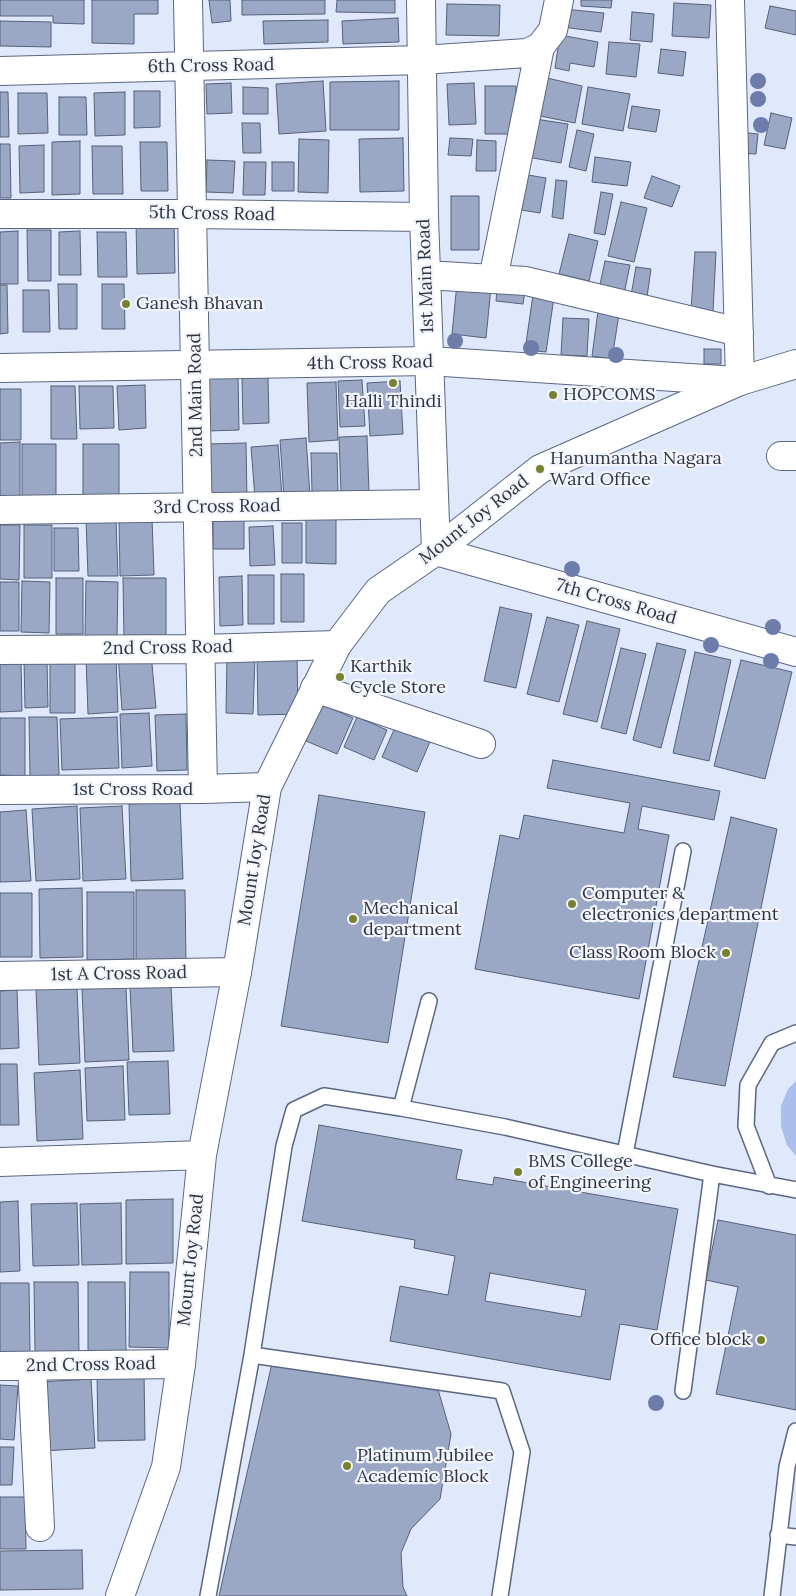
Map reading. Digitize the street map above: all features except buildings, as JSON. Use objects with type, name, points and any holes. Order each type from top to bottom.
[{"type":"street","name":"2nd Main Road","points":[[188,0],[203,789]]},
{"type":"street","name":"1st Main Road","points":[[421,0],[424,217],[436,552]]},
{"type":"street","points":[[492,279],[540,47],[553,30],[559,0]]},
{"type":"street","points":[[730,0],[740,381]]},
{"type":"street","points":[[422,60],[527,53],[540,47]]},
{"type":"street","name":"6th Cross Road","points":[[0,71],[422,60]]},
{"type":"street","name":"5th Cross Road","points":[[0,214],[424,217]]},
{"type":"street","points":[[426,275],[526,281],[739,332]]},
{"type":"street","name":"4th Cross Road","points":[[0,368],[430,361],[740,381]]},
{"type":"street","name":"Mount Joy Road","points":[[120,1596],[166,1468],[181,1364],[202,1155],[237,972],[267,787],[337,645],[378,591],[436,552],[540,469],[740,381],[796,364]]},
{"type":"street","name":"3rd Cross Road","points":[[0,510],[434,504]]},
{"type":"street","name":"7th Cross Road","points":[[436,552],[796,652]]},
{"type":"street","name":"2nd Cross Road","points":[[0,650],[200,649],[337,645]]},
{"type":"street","points":[[315,688],[481,744]]},
{"type":"street","name":"1st Cross Road","points":[[0,790],[267,787]]},
{"type":"street","name":"1st A Cross Road","points":[[0,976],[237,972]]},
{"type":"street","points":[[0,1162],[202,1155]]},
{"type":"street","name":"2nd Cross Road","points":[[0,1366],[181,1364]]},
{"type":"street","points":[[32,1366],[40,1527]]},
{"type":"lane","points":[[625,1154],[683,851]]},
{"type":"lane","points":[[401,1108],[429,1001]]},
{"type":"lane","points":[[769,1186],[746,1126],[748,1085],[772,1044],[796,1034]]},
{"type":"lane","points":[[208,1596],[252,1355],[284,1146],[294,1110],[324,1096],[401,1108],[505,1127],[712,1174],[796,1190]]},
{"type":"lane","points":[[683,1391],[712,1174]]},
{"type":"lane","points":[[252,1355],[502,1391],[522,1452],[500,1596]]},
{"type":"lane","points":[[772,1596],[787,1467],[796,1431]]},
{"type":"lane","points":[[778,1535],[796,1538]]},
{"type":"shaded area","points":[[796,1081],[796,1156],[787,1145],[781,1127],[781,1106],[788,1089]]},
{"type":"place","name":"Ganesh Bhavan","points":[[126,304]]},
{"type":"place","name":"Halli Thindi","points":[[393,383]]},
{"type":"place","name":"HOPCOMS","points":[[553,395]]},
{"type":"place","name":"Hanumantha Nagara Ward Office","points":[[540,469]]},
{"type":"place","name":"Karthik Cycle Store","points":[[340,677]]},
{"type":"place","name":"Computer & electronics department","points":[[572,904]]},
{"type":"place","name":"Mechanical department","points":[[353,919]]},
{"type":"place","name":"Class Room Block","points":[[726,953]]},
{"type":"place","name":"BMS College of Engineering","points":[[518,1172]]},
{"type":"place","name":"Office block","points":[[761,1340]]},
{"type":"place","name":"Platinum Jubilee Academic Block","points":[[347,1466]]}]
